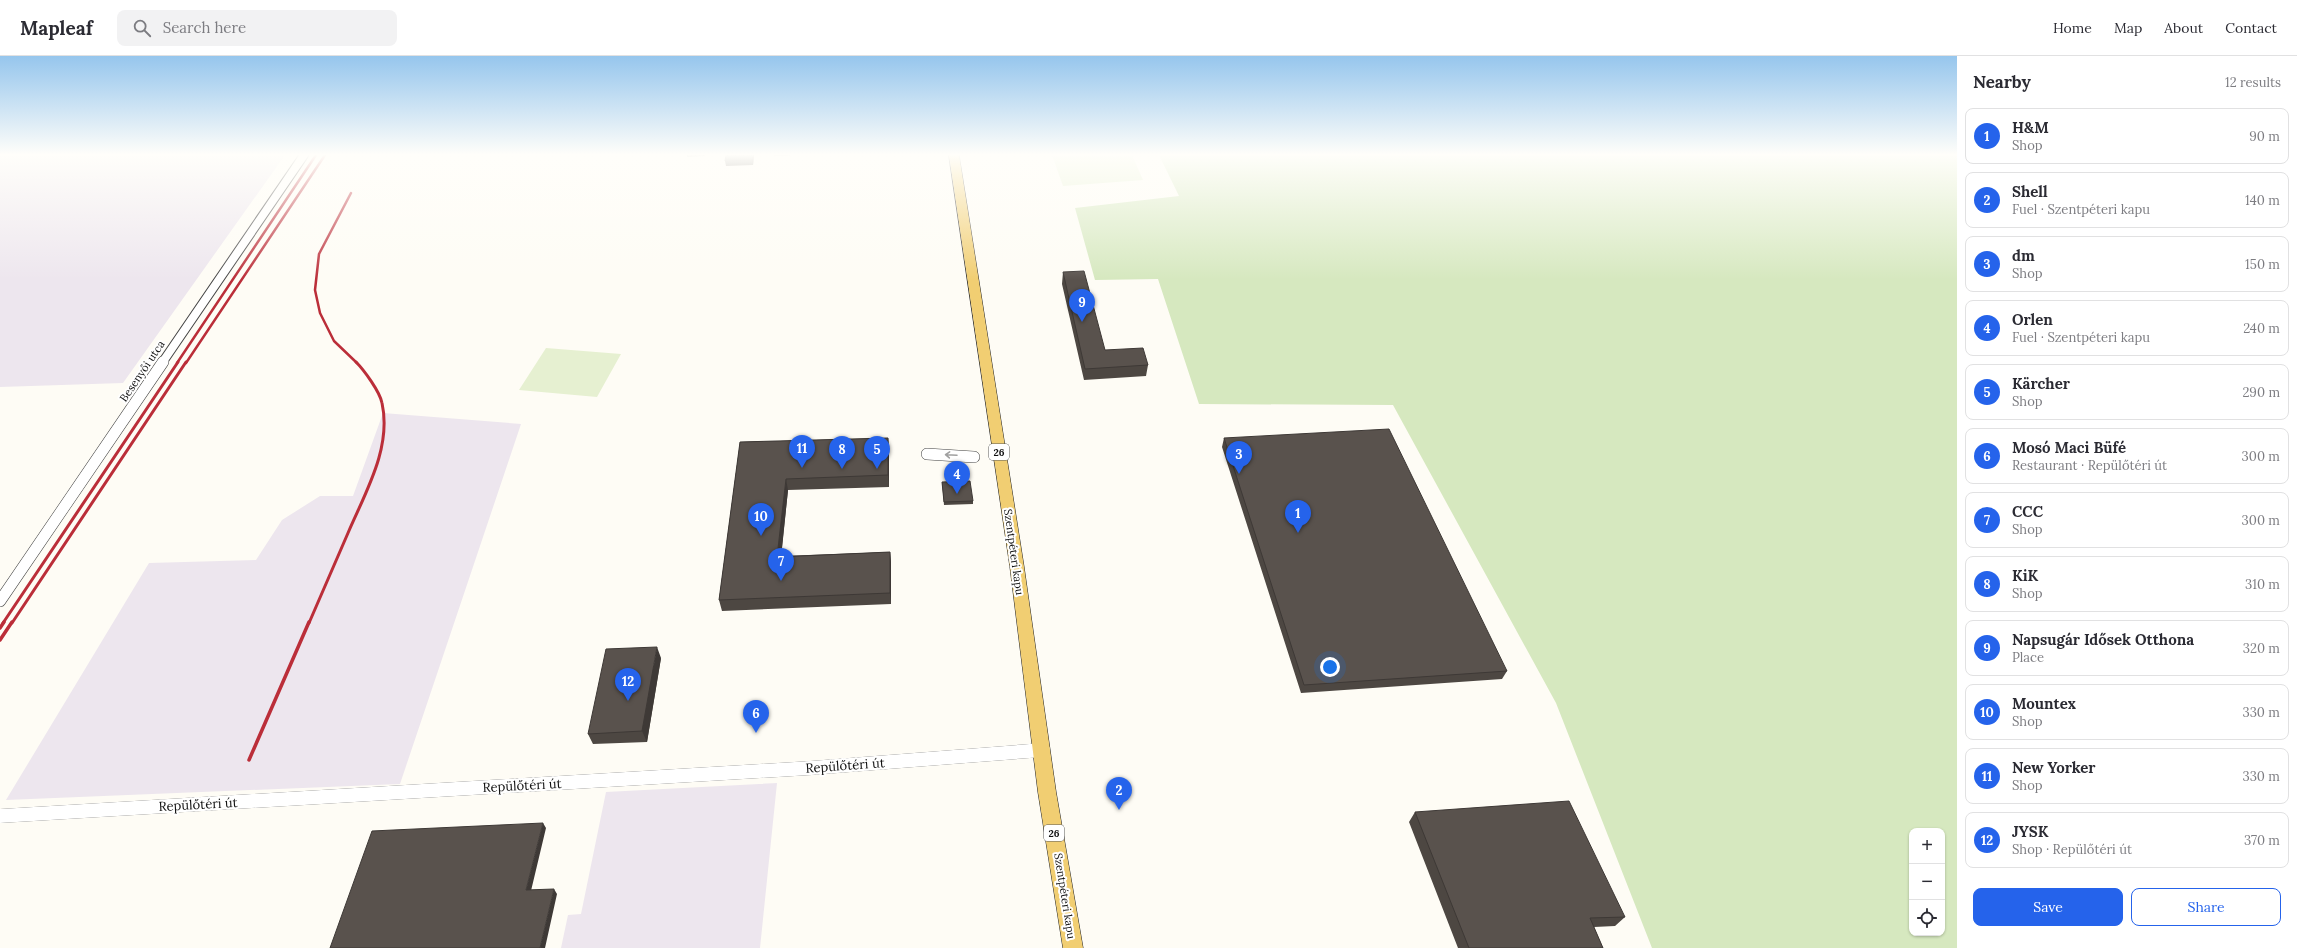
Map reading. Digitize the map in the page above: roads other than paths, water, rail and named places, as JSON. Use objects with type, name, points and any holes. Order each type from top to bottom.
[{"type":"main road","name":"Szentpéteri kapu","points":[[960,197],[1043,750],[1047,792],[1073,948]]},
{"type":"street","name":"Besenyői utca","points":[[0,601],[276,197]]},
{"type":"street","points":[[927,454],[974,457]]},
{"type":"street","name":"Repülőtéri út","points":[[0,816],[811,768],[1043,750]]},
{"type":"railway","points":[[177,363],[288,197]]},
{"type":"railway","points":[[186,363],[297,197]]},
{"type":"railway","points":[[349,197],[319,254],[315,290],[320,313],[334,341],[356,362]]},
{"type":"railway","points":[[3,623],[178,362]]},
{"type":"railway","points":[[12,623],[186,362]]},
{"type":"railway","points":[[309,623],[369,486],[380,453],[383,437],[384,420],[381,398],[371,381],[356,362]]},
{"type":"railway","points":[[0,628],[4,622]]},
{"type":"railway","points":[[0,640],[12,622]]},
{"type":"railway","points":[[249,760],[309,622]]},
{"type":"place","name":"Napsugár Idősek Otthona","points":[[1082,322]]},
{"type":"place","name":"New Yorker","points":[[802,468]]},
{"type":"place","name":"KiK","points":[[842,469]]},
{"type":"place","name":"Kärcher","points":[[877,469]]},
{"type":"place","name":"dm","points":[[1239,474]]},
{"type":"place","name":"Orlen","points":[[957,494]]},
{"type":"place","name":"H&M","points":[[1298,533]]},
{"type":"place","name":"Mountex","points":[[761,536]]},
{"type":"place","name":"CCC","points":[[781,581]]},
{"type":"place","name":"JYSK","points":[[628,701]]},
{"type":"place","name":"Mosó Maci Büfé","points":[[756,733]]},
{"type":"place","name":"Shell","points":[[1119,810]]}]
